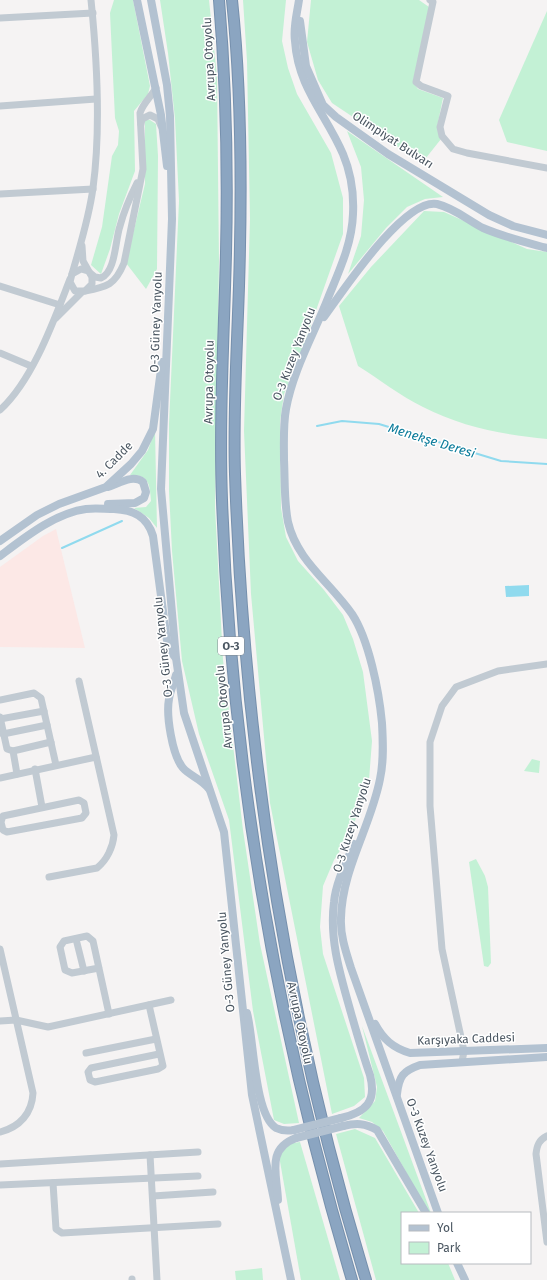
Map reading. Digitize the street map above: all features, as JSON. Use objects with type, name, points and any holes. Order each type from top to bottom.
[{"type":"highway","name":"Avrupa Otoyolu","points":[[219,0],[224,71],[227,179],[226,263],[222,354],[222,500],[227,595],[243,763],[258,876],[286,1020],[316,1150],[352,1280]]},
{"type":"highway","name":"Avrupa Otoyolu","points":[[232,0],[237,73],[241,211],[235,369],[234,453],[239,566],[250,706],[267,847],[289,971],[330,1151],[366,1280]]},
{"type":"main road","points":[[137,0],[156,88],[172,191]]},
{"type":"main road","name":"O-3 Güney Yanyolu","points":[[151,0],[167,84],[170,116],[172,191],[169,312],[161,489],[177,670],[184,713],[221,819],[226,845],[252,1095],[291,1280]]},
{"type":"main road","name":"Olimpiyat Bulvarı","points":[[299,2],[300,35],[306,66],[324,105],[336,117],[388,154],[489,215],[513,226],[547,236]]},
{"type":"main road","name":"O-3 Kuzey Yanyolu","points":[[299,2],[295,23],[295,42],[299,65],[305,83],[318,110],[343,153],[351,176],[353,216],[350,240],[316,329],[303,357],[286,409],[284,438],[285,500],[288,523],[298,549],[305,561],[336,593],[351,613],[361,628],[367,644],[382,720],[383,753],[380,780],[348,879],[342,904],[341,921],[344,946],[438,1212]]},
{"type":"main road","points":[[316,329],[385,237],[407,215],[420,207],[436,204],[450,208],[483,228],[512,239],[547,248]]},
{"type":"main road","name":"4. Cadde","points":[[0,541],[37,515],[59,504],[106,487],[138,455],[153,429],[169,312]]},
{"type":"main road","points":[[0,556],[45,525],[71,513],[106,504],[135,503],[144,498],[146,492],[143,482],[136,478],[128,479],[106,487]]},
{"type":"main road","points":[[85,509],[124,509],[134,511],[148,525],[154,540],[167,641],[169,648],[176,658]]},
{"type":"main road","points":[[177,670],[169,699],[169,727],[173,743],[182,766],[199,778],[212,793]]},
{"type":"main road","points":[[280,1227],[276,1156],[279,1148],[295,1134],[341,1118],[355,1115],[363,1111],[371,1099],[373,1092],[370,1075],[339,970],[332,923],[334,901],[338,883],[372,805]]},
{"type":"main road","points":[[240,990],[248,1018],[259,1090],[265,1114],[276,1128],[295,1134],[361,1123],[369,1125],[377,1130],[425,1212]]},
{"type":"main road","name":"Karşıyaka Caddesi","points":[[363,1002],[380,1034],[391,1045],[401,1050],[417,1054],[547,1048]]},
{"type":"main road","name":"Karşıyaka Caddesi","points":[[397,1096],[398,1080],[410,1068],[420,1065],[547,1057]]},
{"type":"main road","points":[[457,1264],[465,1280]]},
{"type":"main road","points":[[286,1280],[288,1266]]},
{"type":"street","points":[[0,410],[12,399],[31,366],[60,305],[71,276],[81,242],[93,189],[97,150],[92,0]]},
{"type":"street","points":[[430,0],[433,2],[416,82],[421,86],[448,96],[440,128],[442,136],[453,149],[547,168]]},
{"type":"street","points":[[0,18],[93,13]]},
{"type":"street","points":[[71,276],[81,269],[89,272],[95,277],[101,278],[107,273],[115,252],[119,228],[129,199],[143,169],[139,118],[142,106],[156,88]]},
{"type":"street","points":[[0,106],[96,100]]},
{"type":"street","points":[[140,130],[142,119],[150,115],[158,119],[163,131]]},
{"type":"street","points":[[71,276],[72,288],[84,292],[103,288],[111,284],[116,279],[124,263],[141,175]]},
{"type":"street","points":[[0,194],[93,189]]},
{"type":"street","points":[[119,228],[125,234],[130,236]]},
{"type":"street","points":[[53,321],[92,284],[89,272],[83,261],[81,242]]},
{"type":"street","points":[[0,286],[60,305]]},
{"type":"street","points":[[0,352],[31,366]]},
{"type":"street","points":[[462,1062],[464,1051],[442,949],[430,806],[430,742],[442,706],[456,687],[498,671],[547,664]]},
{"type":"street","points":[[49,878],[97,868],[103,863],[113,844],[114,835],[79,681]]},
{"type":"street","points":[[0,700],[34,693],[41,698],[56,765]]},
{"type":"street","points":[[44,711],[0,718],[3,734],[7,749],[13,751],[50,742]]},
{"type":"street","points":[[3,734],[47,725]]},
{"type":"street","points":[[13,751],[17,774]]},
{"type":"street","points":[[0,778],[35,769],[96,757]]},
{"type":"street","points":[[35,769],[42,807]]},
{"type":"street","points":[[79,800],[84,803],[86,813],[82,818],[7,832],[3,830],[1,822],[3,816],[42,807],[79,800]]},
{"type":"street","points":[[99,968],[72,973],[66,970],[60,947],[64,941],[87,936],[93,941],[99,968],[108,1014]]},
{"type":"street","points":[[76,939],[84,971]]},
{"type":"street","points":[[0,949],[33,1093],[32,1104],[20,1123],[12,1129],[0,1132]]},
{"type":"street","points":[[0,1021],[16,1020],[48,1027],[171,1000]]},
{"type":"street","points":[[149,1005],[163,1066],[158,1069],[95,1082],[90,1080],[88,1072],[91,1068],[160,1054]]},
{"type":"street","points":[[86,1053],[156,1039]]},
{"type":"street","points":[[547,1136],[540,1140],[537,1146],[536,1154],[547,1242]]},
{"type":"street","points":[[0,1164],[198,1152]]},
{"type":"street","points":[[150,1155],[157,1280]]},
{"type":"street","points":[[0,1185],[198,1176]]},
{"type":"street","points":[[54,1183],[56,1229],[62,1233],[218,1224]]},
{"type":"street","points":[[153,1196],[213,1192]]},
{"type":"shaded area","points":[[56,529],[85,648],[0,647],[0,567],[43,536]]},
{"type":"green space","points":[[114,0],[133,0],[150,86],[148,94],[134,111],[135,171],[119,214],[110,249],[101,274],[91,265],[102,227],[112,156],[118,145],[119,131],[115,118],[110,13]]},
{"type":"green space","points":[[160,0],[209,0],[217,77],[219,261],[215,507],[223,660],[243,830],[260,944],[299,1123],[284,1124],[274,1120],[253,1011],[229,820],[199,734],[182,661],[172,551],[169,491],[169,424],[179,201],[175,119],[168,53]]},
{"type":"green space","points":[[243,0],[286,0],[282,41],[288,68],[297,94],[331,153],[343,198],[343,234],[301,353],[284,394],[280,422],[281,508],[286,537],[298,561],[324,590],[343,615],[353,639],[363,672],[372,741],[369,780],[350,835],[334,860],[323,886],[320,927],[323,954],[364,1078],[365,1097],[354,1106],[332,1114],[270,803],[251,594],[244,431],[250,219],[247,61]]},
{"type":"green space","points":[[311,0],[419,0],[429,7],[413,82],[418,89],[443,98],[437,127],[441,139],[422,163],[332,103],[318,80],[307,42]]},
{"type":"green space","points":[[547,11],[547,151],[507,142],[499,120]]},
{"type":"green space","points":[[145,120],[150,120],[156,124],[158,156],[157,269],[146,289],[126,263],[145,184]]},
{"type":"green space","points":[[347,131],[443,197],[425,199],[407,207],[386,228],[348,274],[361,236],[364,200],[361,167]]},
{"type":"green space","points":[[424,211],[444,212],[527,249],[547,252],[547,439],[484,429],[453,420],[414,403],[358,366],[339,306],[371,267]]},
{"type":"green space","points":[[155,430],[157,528],[149,518],[134,508],[146,507],[151,501],[149,485],[141,476],[130,475],[148,450]]},
{"type":"green space","points":[[532,759],[540,761],[539,773],[524,771]]},
{"type":"green space","points":[[476,859],[485,876],[488,887],[491,963],[488,967],[484,966],[469,862]]},
{"type":"green space","points":[[362,1026],[431,1212],[428,1212],[383,1131],[372,1122],[359,1118],[375,1101],[377,1087]]},
{"type":"green space","points":[[355,1129],[375,1138],[418,1212],[401,1212],[401,1264],[448,1264],[455,1280],[376,1280],[336,1134]]},
{"type":"green space","points":[[300,1142],[340,1280],[301,1280],[279,1156],[287,1144]]},
{"type":"green space","points":[[262,1268],[263,1280],[236,1280],[235,1271]]},
{"type":"water","points":[[529,585],[529,596],[506,597],[505,586]]},
{"type":"waterway","name":"Menekşe Deresi","points":[[317,426],[342,421],[379,424],[501,461],[547,464]]},
{"type":"waterway","name":"Menekşe Deresi","points":[[62,548],[122,521]]}]
